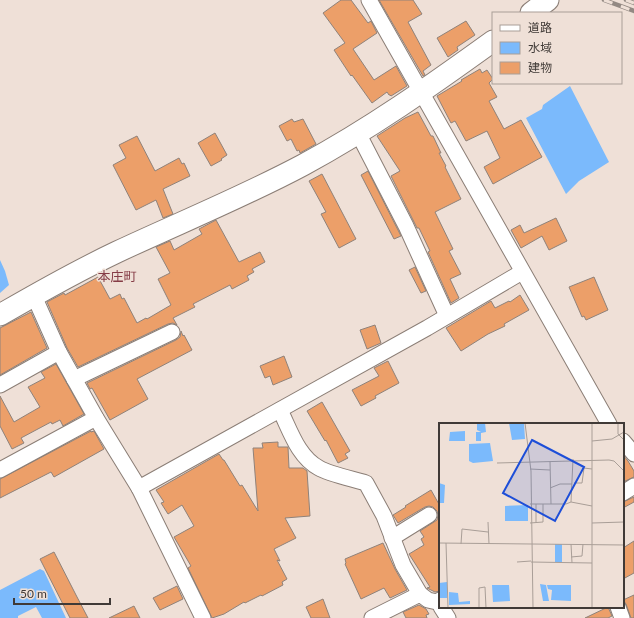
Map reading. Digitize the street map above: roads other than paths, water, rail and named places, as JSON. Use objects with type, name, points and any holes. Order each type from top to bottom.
[{"type":"street","points":[[369,0],[608,423]]},
{"type":"street","points":[[532,12],[548,0]]},
{"type":"street","points":[[0,315],[115,253],[260,187],[304,164],[421,94],[492,42]]},
{"type":"street","points":[[358,133],[406,226],[447,316]]},
{"type":"street","points":[[139,488],[447,316],[522,272]]},
{"type":"street","points":[[34,296],[59,352],[96,418],[139,488],[203,618]]},
{"type":"street","points":[[74,379],[172,332]]},
{"type":"street","points":[[0,385],[59,352]]},
{"type":"street","points":[[280,410],[298,447],[307,460],[319,468],[366,483],[384,516],[403,564],[420,594],[428,600],[439,603]]},
{"type":"street","points":[[0,470],[96,418]]},
{"type":"street","points":[[624,442],[634,454]]},
{"type":"street","points":[[624,492],[634,486]]},
{"type":"street","points":[[392,538],[429,515]]},
{"type":"street","points":[[372,618],[420,594]]},
{"type":"street","points":[[443,608],[448,618]]},
{"type":"street","points":[[618,608],[622,618]]},
{"type":"water","points":[[570,86],[609,162],[579,181],[566,194],[526,118],[542,109],[543,105]]},
{"type":"water","points":[[0,260],[9,285],[0,293]]},
{"type":"water","points":[[40,569],[44,571],[66,618],[42,618],[36,607],[18,616],[18,618],[0,618],[0,590]]},
{"type":"railway","points":[[604,0],[634,11]]},
{"type":"railway","points":[[626,0],[634,3]]},
{"type":"district","name":"本庄町","points":[[117,276]]}]
